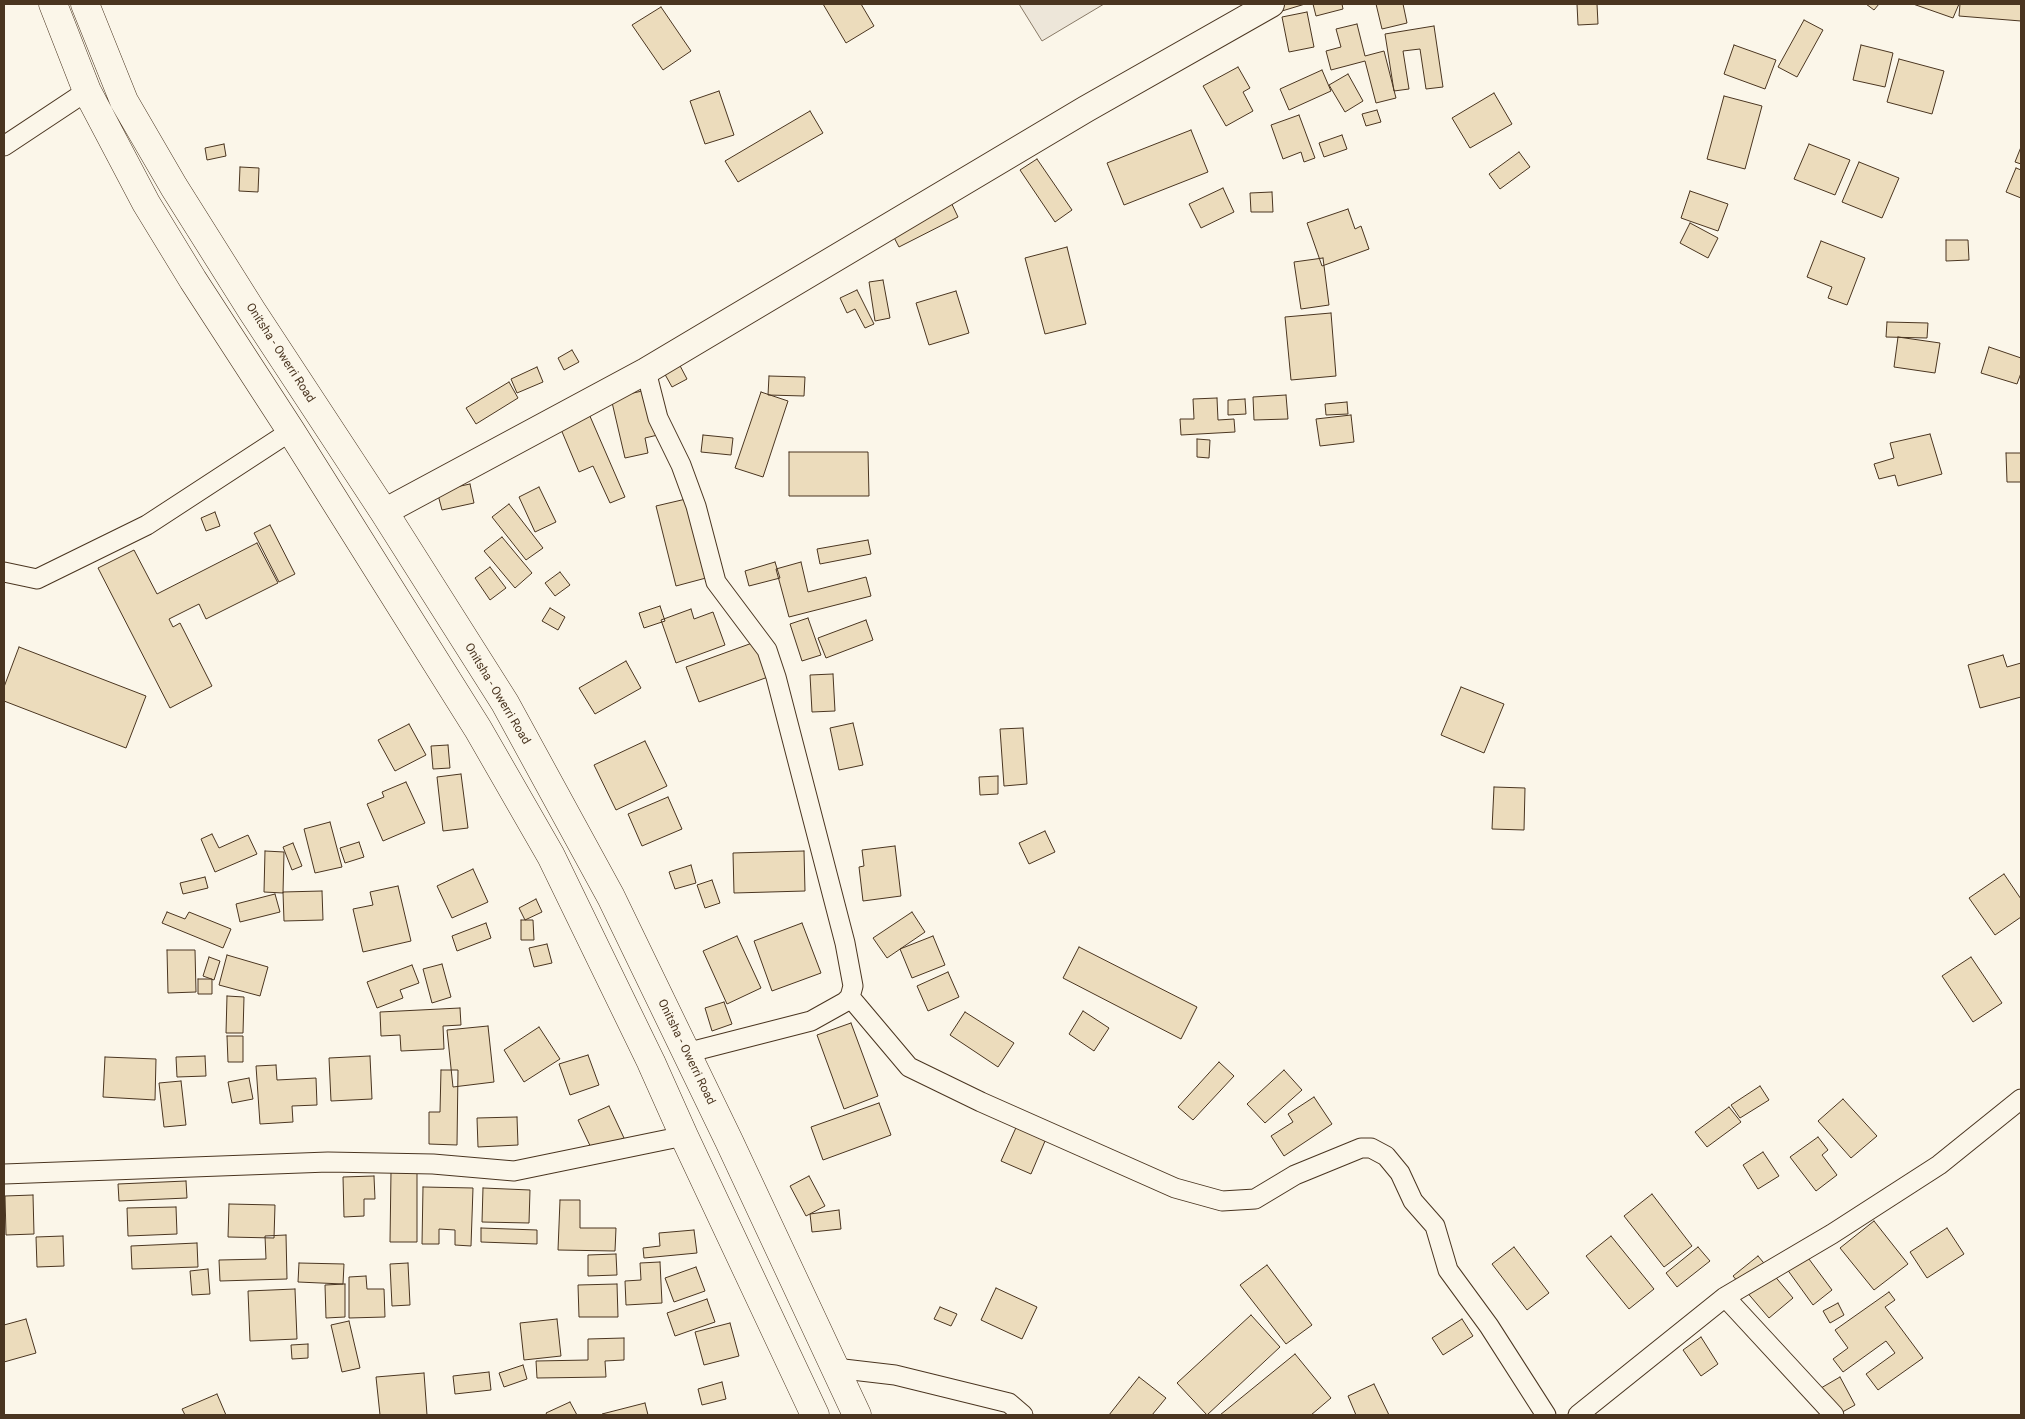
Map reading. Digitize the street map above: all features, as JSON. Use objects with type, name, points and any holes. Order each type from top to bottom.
[{"type":"highway","points":[[53,4],[87,92],[146,203],[193,280],[292,431],[478,729],[551,856],[646,1053],[815,1415]]},
{"type":"highway","name":"Onitsha - Owerri Road","points":[[85,4],[124,100],[174,187],[505,703],[611,897],[857,1415]]},
{"type":"street","points":[[384,512],[646,371],[1086,109],[1271,4]]},
{"type":"street","points":[[4,146],[87,92]]},
{"type":"street","points":[[646,371],[658,418],[681,465],[696,506],[716,582],[767,650],[776,677],[845,943],[854,986],[850,997],[845,1002],[811,1021],[686,1053]]},
{"type":"street","points":[[4,572],[37,579],[147,525],[292,431]]},
{"type":"street","points":[[850,997],[909,1067],[980,1102],[1176,1188],[1222,1201],[1256,1199],[1295,1175],[1361,1148],[1372,1148],[1386,1156],[1400,1173],[1414,1201],[1435,1226],[1448,1270],[1489,1326],[1546,1415]]},
{"type":"street","points":[[1578,1415],[1725,1297],[1832,1234],[1939,1165],[2021,1099]]},
{"type":"street","points":[[4,1174],[328,1162],[433,1164],[514,1171],[684,1136]]},
{"type":"street","points":[[1725,1297],[1834,1415]]},
{"type":"street","points":[[835,1368],[895,1375],[1009,1402],[1022,1415]]},
{"type":"shaded area","points":[[1019,4],[1104,4],[1042,41]]},
{"type":"building","points":[[823,4],[861,4],[874,26],[846,43]]},
{"type":"building","points":[[1280,4],[1305,4],[1282,11]]},
{"type":"building","points":[[1313,4],[1342,4],[1343,9],[1316,16]]},
{"type":"building","points":[[1376,4],[1403,4],[1407,23],[1382,29]]},
{"type":"building","points":[[1577,4],[1597,4],[1598,24],[1578,25]]},
{"type":"building","points":[[1866,4],[1879,4],[1874,10]]},
{"type":"building","points":[[1913,4],[1959,4],[1953,18]]},
{"type":"building","points":[[1960,4],[2021,4],[2021,21],[1959,16]]},
{"type":"building","points":[[661,7],[691,51],[663,70],[632,25]]},
{"type":"building","points":[[1307,12],[1314,47],[1289,52],[1282,17]]},
{"type":"building","points":[[1804,20],[1823,30],[1797,77],[1778,67]]},
{"type":"building","points":[[1357,24],[1365,56],[1384,51],[1396,98],[1376,103],[1365,61],[1331,70],[1326,51],[1341,47],[1336,29]]},
{"type":"building","points":[[1434,26],[1443,87],[1426,89],[1420,49],[1403,51],[1409,89],[1394,91],[1385,34]]},
{"type":"building","points":[[1734,45],[1776,60],[1765,89],[1724,74]]},
{"type":"building","points":[[1861,45],[1893,53],[1885,87],[1853,80]]},
{"type":"building","points":[[1899,59],[1944,71],[1932,114],[1887,102]]},
{"type":"building","points":[[1238,67],[1250,88],[1243,92],[1253,111],[1226,126],[1203,86]]},
{"type":"building","points":[[1322,70],[1331,91],[1289,110],[1280,89]]},
{"type":"building","points":[[1348,74],[1363,101],[1345,112],[1329,85]]},
{"type":"building","points":[[719,91],[734,135],[705,144],[690,101]]},
{"type":"building","points":[[1494,93],[1512,124],[1470,148],[1452,118]]},
{"type":"building","points":[[1724,96],[1762,106],[1745,169],[1707,159]]},
{"type":"building","points":[[1377,110],[1381,122],[1366,126],[1362,114]]},
{"type":"building","points":[[810,111],[823,133],[738,182],[725,161]]},
{"type":"building","points":[[1299,115],[1315,158],[1304,162],[1301,152],[1283,159],[1271,125]]},
{"type":"building","points":[[1191,130],[1208,172],[1124,205],[1107,163]]},
{"type":"building","points":[[1342,135],[1347,149],[1324,157],[1319,143]]},
{"type":"building","points":[[224,144],[226,156],[207,160],[205,148]]},
{"type":"building","points":[[1809,144],[1850,160],[1835,195],[1794,179]]},
{"type":"building","points":[[2021,147],[2021,164],[2015,162]]},
{"type":"building","points":[[1519,152],[1530,167],[1500,189],[1489,174]]},
{"type":"building","points":[[1037,159],[1072,210],[1055,222],[1020,170]]},
{"type":"building","points":[[1859,162],[1899,178],[1882,218],[1842,202]]},
{"type":"building","points":[[240,167],[259,168],[258,192],[239,191]]},
{"type":"building","points":[[2016,168],[2021,170],[2021,198],[2006,192]]},
{"type":"building","points":[[1223,188],[1234,212],[1201,228],[1189,204]]},
{"type":"building","points":[[1690,191],[1728,204],[1718,231],[1681,218]]},
{"type":"building","points":[[1272,192],[1273,212],[1251,212],[1250,193]]},
{"type":"building","points":[[948,196],[958,217],[899,247],[888,226]]},
{"type":"building","points":[[1348,209],[1355,229],[1361,226],[1369,249],[1322,266],[1307,223]]},
{"type":"building","points":[[1690,223],[1718,238],[1708,258],[1680,243]]},
{"type":"building","points":[[1946,240],[1968,240],[1969,260],[1946,261]]},
{"type":"building","points":[[1821,241],[1865,258],[1847,305],[1828,298],[1832,287],[1807,277]]},
{"type":"building","points":[[1067,247],[1086,324],[1045,334],[1025,258]]},
{"type":"building","points":[[1323,258],[1329,305],[1301,309],[1294,262]]},
{"type":"building","points":[[883,280],[890,318],[875,321],[869,282]]},
{"type":"building","points":[[857,290],[874,324],[865,328],[855,309],[847,313],[840,298]]},
{"type":"building","points":[[956,291],[969,333],[929,345],[916,303]]},
{"type":"building","points":[[1331,313],[1336,376],[1291,380],[1285,317]]},
{"type":"building","points":[[1887,322],[1928,323],[1927,338],[1886,337]]},
{"type":"building","points":[[1898,337],[1940,343],[1935,373],[1894,367]]},
{"type":"building","points":[[1989,347],[2021,358],[2021,373],[2017,384],[1981,373]]},
{"type":"building","points":[[572,350],[579,362],[564,370],[558,358]]},
{"type":"building","points":[[677,360],[687,379],[672,387],[662,369]]},
{"type":"building","points":[[537,367],[543,382],[517,393],[511,379]]},
{"type":"building","points":[[769,376],[805,377],[804,396],[768,395]]},
{"type":"building","points":[[509,382],[518,398],[476,424],[466,408]]},
{"type":"building","points":[[651,389],[662,434],[645,438],[648,453],[625,458],[611,398]]},
{"type":"building","points":[[761,392],[788,401],[763,477],[735,468]]},
{"type":"building","points":[[1286,395],[1288,419],[1254,420],[1253,397]]},
{"type":"building","points":[[1217,398],[1218,420],[1234,419],[1235,432],[1181,435],[1180,419],[1194,419],[1193,399]]},
{"type":"building","points":[[1245,399],[1246,414],[1228,415],[1228,400]]},
{"type":"building","points":[[1347,402],[1348,414],[1326,415],[1325,404]]},
{"type":"building","points":[[589,414],[625,497],[610,503],[593,466],[579,472],[560,427]]},
{"type":"building","points":[[1351,415],[1354,442],[1320,446],[1316,419]]},
{"type":"building","points":[[1930,434],[1942,474],[1898,486],[1895,475],[1879,479],[1874,464],[1894,458],[1890,443]]},
{"type":"building","points":[[703,435],[733,438],[731,455],[701,452]]},
{"type":"building","points":[[1197,439],[1210,440],[1209,458],[1197,457]]},
{"type":"building","points":[[789,452],[868,452],[869,496],[789,496]]},
{"type":"building","points":[[2006,453],[2021,453],[2021,482],[2007,482]]},
{"type":"building","points":[[470,484],[474,503],[442,510],[437,491]]},
{"type":"building","points":[[539,487],[556,522],[535,532],[519,497]]},
{"type":"building","points":[[686,499],[706,578],[676,586],[656,506]]},
{"type":"building","points":[[509,504],[543,548],[526,560],[492,517]]},
{"type":"building","points":[[215,512],[220,526],[206,531],[201,518]]},
{"type":"building","points":[[270,525],[295,574],[279,582],[254,533]]},
{"type":"building","points":[[502,537],[532,573],[515,588],[484,551]]},
{"type":"building","points":[[868,540],[871,554],[820,564],[817,549]]},
{"type":"building","points":[[257,543],[278,583],[206,619],[199,604],[169,619],[173,627],[180,623],[212,686],[170,708],[98,568],[134,550],[157,594]]},
{"type":"building","points":[[775,562],[780,578],[749,586],[745,571]]},
{"type":"building","points":[[801,562],[808,592],[866,577],[871,596],[789,617],[776,569]]},
{"type":"building","points":[[490,567],[506,588],[490,600],[475,578]]},
{"type":"building","points":[[560,572],[570,585],[555,596],[545,583]]},
{"type":"building","points":[[660,606],[665,621],[644,628],[639,613]]},
{"type":"building","points":[[550,608],[565,617],[558,630],[542,621]]},
{"type":"building","points":[[691,609],[694,619],[713,612],[725,645],[676,663],[661,620]]},
{"type":"building","points":[[808,618],[821,655],[802,661],[790,624]]},
{"type":"building","points":[[866,620],[873,640],[826,658],[818,638]]},
{"type":"building","points":[[755,642],[768,677],[699,702],[686,667]]},
{"type":"building","points":[[19,647],[146,696],[126,748],[4,701],[4,687]]},
{"type":"building","points":[[2003,655],[2007,667],[2021,663],[2021,697],[1980,708],[1968,665]]},
{"type":"building","points":[[626,661],[641,688],[595,714],[579,688]]},
{"type":"building","points":[[833,674],[835,711],[812,712],[810,675]]},
{"type":"building","points":[[1461,687],[1504,704],[1484,753],[1441,735]]},
{"type":"building","points":[[853,723],[863,765],[839,770],[830,728]]},
{"type":"building","points":[[409,724],[426,755],[395,771],[378,740]]},
{"type":"building","points":[[1023,728],[1027,784],[1004,786],[1000,729]]},
{"type":"building","points":[[645,741],[667,786],[616,810],[594,765]]},
{"type":"building","points":[[448,745],[450,768],[433,769],[431,746]]},
{"type":"building","points":[[461,774],[468,828],[443,831],[437,777]]},
{"type":"building","points":[[998,776],[998,794],[980,795],[979,777]]},
{"type":"building","points":[[406,782],[425,823],[383,841],[367,804],[384,797],[382,792]]},
{"type":"building","points":[[1494,787],[1525,788],[1524,830],[1492,829]]},
{"type":"building","points":[[668,797],[682,829],[642,846],[628,814]]},
{"type":"building","points":[[330,822],[342,867],[315,873],[304,829]]},
{"type":"building","points":[[1045,831],[1055,852],[1029,864],[1019,843]]},
{"type":"building","points":[[212,834],[219,848],[248,835],[257,854],[215,872],[201,839]]},
{"type":"building","points":[[359,842],[364,857],[345,863],[340,848]]},
{"type":"building","points":[[293,843],[302,866],[292,870],[283,847]]},
{"type":"building","points":[[895,846],[901,896],[863,901],[859,867],[864,866],[862,850]]},
{"type":"building","points":[[265,851],[284,852],[283,893],[264,892]]},
{"type":"building","points":[[804,851],[805,891],[734,893],[733,853]]},
{"type":"building","points":[[691,865],[696,883],[675,889],[669,872]]},
{"type":"building","points":[[473,869],[488,902],[452,918],[437,886]]},
{"type":"building","points":[[2004,874],[2021,899],[2021,917],[1995,935],[1969,898]]},
{"type":"building","points":[[205,877],[208,888],[183,894],[180,883]]},
{"type":"building","points":[[712,880],[720,903],[705,908],[697,885]]},
{"type":"building","points":[[398,886],[411,941],[363,952],[353,909],[373,905],[370,892]]},
{"type":"building","points":[[322,891],[323,920],[284,921],[283,892]]},
{"type":"building","points":[[275,894],[280,912],[240,922],[236,904]]},
{"type":"building","points":[[536,899],[542,912],[525,920],[519,908]]},
{"type":"building","points":[[167,912],[185,919],[189,912],[231,929],[223,948],[162,923]]},
{"type":"building","points":[[912,912],[925,932],[887,958],[873,938]]},
{"type":"building","points":[[521,920],[533,920],[534,940],[521,940]]},
{"type":"building","points":[[486,923],[491,938],[457,951],[452,936]]},
{"type":"building","points":[[802,923],[821,973],[772,991],[754,941]]},
{"type":"building","points":[[737,936],[761,988],[727,1004],[703,951]]},
{"type":"building","points":[[933,936],[945,965],[912,978],[900,949]]},
{"type":"building","points":[[547,944],[552,963],[534,967],[529,948]]},
{"type":"building","points":[[1079,947],[1197,1007],[1181,1039],[1063,978]]},
{"type":"building","points":[[167,950],[195,950],[196,992],[168,993]]},
{"type":"building","points":[[227,955],[268,967],[260,996],[219,985]]},
{"type":"building","points":[[209,957],[220,961],[214,980],[203,976]]},
{"type":"building","points":[[1971,957],[2002,1003],[1973,1022],[1942,976]]},
{"type":"building","points":[[442,964],[451,997],[432,1003],[423,969]]},
{"type":"building","points":[[412,965],[419,983],[400,990],[403,998],[377,1008],[367,982]]},
{"type":"building","points":[[948,972],[959,997],[928,1011],[917,986]]},
{"type":"building","points":[[198,979],[212,979],[212,994],[198,994]]},
{"type":"building","points":[[227,996],[244,997],[243,1033],[226,1033]]},
{"type":"building","points":[[724,1002],[732,1024],[712,1031],[705,1008]]},
{"type":"building","points":[[460,1008],[461,1025],[443,1026],[444,1049],[401,1051],[400,1035],[381,1036],[380,1012]]},
{"type":"building","points":[[1083,1011],[1109,1028],[1094,1051],[1069,1034]]},
{"type":"building","points":[[965,1012],[1014,1043],[998,1067],[950,1035]]},
{"type":"building","points":[[851,1023],[878,1096],[844,1109],[817,1035]]},
{"type":"building","points":[[488,1026],[494,1082],[453,1087],[447,1030]]},
{"type":"building","points":[[539,1027],[560,1059],[524,1082],[504,1050]]},
{"type":"building","points":[[227,1036],[243,1036],[243,1062],[228,1062]]},
{"type":"building","points":[[588,1055],[599,1085],[570,1095],[559,1064]]},
{"type":"building","points":[[205,1056],[206,1076],[177,1077],[176,1057]]},
{"type":"building","points":[[370,1056],[372,1099],[331,1101],[329,1058]]},
{"type":"building","points":[[105,1057],[156,1059],[155,1100],[103,1097]]},
{"type":"building","points":[[1219,1062],[1234,1076],[1193,1120],[1178,1107]]},
{"type":"building","points":[[276,1065],[277,1080],[316,1078],[317,1105],[292,1106],[293,1122],[260,1124],[256,1066]]},
{"type":"building","points":[[441,1070],[458,1070],[457,1145],[429,1144],[429,1112],[440,1112]]},
{"type":"building","points":[[1284,1070],[1302,1090],[1265,1123],[1247,1104]]},
{"type":"building","points":[[249,1078],[253,1099],[232,1103],[228,1082]]},
{"type":"building","points":[[181,1081],[186,1125],[164,1127],[159,1083]]},
{"type":"building","points":[[1760,1086],[1769,1100],[1740,1118],[1731,1105]]},
{"type":"building","points":[[1314,1097],[1332,1124],[1284,1156],[1271,1136],[1293,1122],[1288,1114]]},
{"type":"building","points":[[1843,1099],[1877,1136],[1851,1158],[1818,1121]]},
{"type":"building","points":[[879,1103],[891,1135],[823,1160],[811,1127]]},
{"type":"building","points":[[609,1106],[624,1138],[593,1152],[578,1120]]},
{"type":"building","points":[[1729,1107],[1741,1122],[1707,1147],[1695,1132]]},
{"type":"building","points":[[517,1117],[518,1145],[478,1147],[477,1118]]},
{"type":"building","points":[[1019,1121],[1048,1134],[1031,1174],[1001,1161]]},
{"type":"building","points":[[1818,1137],[1828,1150],[1822,1155],[1837,1175],[1816,1191],[1790,1157]]},
{"type":"building","points":[[1763,1152],[1779,1176],[1758,1189],[1743,1165]]},
{"type":"building","points":[[391,1172],[417,1172],[417,1242],[390,1242]]},
{"type":"building","points":[[374,1176],[375,1199],[364,1199],[364,1216],[344,1217],[343,1177]]},
{"type":"building","points":[[809,1176],[825,1206],[806,1216],[790,1186]]},
{"type":"building","points":[[186,1181],[187,1198],[119,1201],[118,1184]]},
{"type":"building","points":[[423,1187],[473,1188],[471,1246],[455,1245],[455,1230],[439,1229],[439,1244],[422,1244]]},
{"type":"building","points":[[483,1188],[530,1190],[529,1223],[482,1222]]},
{"type":"building","points":[[1652,1194],[1692,1246],[1664,1267],[1624,1216]]},
{"type":"building","points":[[33,1195],[34,1234],[6,1235],[5,1196]]},
{"type":"building","points":[[560,1200],[580,1200],[580,1228],[616,1228],[615,1251],[558,1250]]},
{"type":"building","points":[[229,1204],[275,1205],[274,1238],[228,1237]]},
{"type":"building","points":[[176,1207],[177,1234],[128,1236],[127,1208]]},
{"type":"building","points":[[839,1210],[841,1229],[812,1232],[810,1214]]},
{"type":"building","points":[[1874,1221],[1908,1264],[1874,1290],[1840,1248]]},
{"type":"building","points":[[481,1228],[537,1230],[537,1244],[481,1242]]},
{"type":"building","points":[[1947,1228],[1964,1254],[1927,1278],[1910,1252]]},
{"type":"building","points":[[694,1230],[697,1253],[644,1258],[643,1248],[660,1246],[659,1233]]},
{"type":"building","points":[[286,1235],[287,1279],[220,1281],[219,1260],[266,1259],[265,1236]]},
{"type":"building","points":[[63,1236],[64,1266],[37,1267],[36,1237]]},
{"type":"building","points":[[1611,1236],[1654,1289],[1629,1309],[1586,1256]]},
{"type":"building","points":[[197,1243],[198,1267],[132,1269],[131,1246]]},
{"type":"building","points":[[1514,1247],[1549,1293],[1527,1310],[1492,1264]]},
{"type":"building","points":[[1698,1247],[1710,1261],[1677,1287],[1666,1273]]},
{"type":"building","points":[[1803,1251],[1832,1290],[1813,1305],[1784,1265]]},
{"type":"building","points":[[616,1254],[617,1275],[588,1276],[588,1255]]},
{"type":"building","points":[[1758,1256],[1793,1298],[1769,1318],[1733,1276]]},
{"type":"building","points":[[660,1262],[662,1303],[626,1305],[625,1281],[641,1280],[640,1263]]},
{"type":"building","points":[[299,1263],[344,1264],[343,1284],[298,1282]]},
{"type":"building","points":[[408,1263],[410,1305],[392,1306],[390,1264]]},
{"type":"building","points":[[1267,1265],[1312,1325],[1286,1344],[1240,1285]]},
{"type":"building","points":[[696,1267],[705,1291],[674,1302],[665,1278]]},
{"type":"building","points":[[208,1269],[210,1294],[192,1295],[190,1271]]},
{"type":"building","points":[[366,1276],[367,1289],[384,1289],[385,1317],[349,1318],[349,1277]]},
{"type":"building","points":[[345,1284],[345,1317],[326,1318],[325,1285]]},
{"type":"building","points":[[617,1284],[618,1317],[579,1317],[578,1285]]},
{"type":"building","points":[[996,1288],[1037,1307],[1022,1339],[981,1320]]},
{"type":"building","points":[[295,1289],[297,1339],[250,1341],[248,1291]]},
{"type":"building","points":[[1889,1292],[1895,1300],[1885,1307],[1923,1358],[1878,1390],[1866,1374],[1895,1353],[1886,1341],[1843,1372],[1833,1359],[1848,1348],[1835,1330]]},
{"type":"building","points":[[707,1299],[715,1322],[675,1336],[667,1313]]},
{"type":"building","points":[[1838,1303],[1844,1315],[1830,1323],[1823,1311]]},
{"type":"building","points":[[940,1307],[957,1314],[951,1326],[934,1319]]},
{"type":"building","points":[[1251,1315],[1280,1347],[1207,1415],[1177,1383]]},
{"type":"building","points":[[26,1319],[36,1353],[4,1362],[4,1325]]},
{"type":"building","points":[[557,1319],[561,1356],[524,1360],[520,1323]]},
{"type":"building","points":[[1462,1319],[1473,1336],[1443,1355],[1432,1338]]},
{"type":"building","points":[[349,1321],[360,1368],[342,1372],[331,1325]]},
{"type":"building","points":[[730,1323],[739,1356],[704,1365],[695,1332]]},
{"type":"building","points":[[1701,1337],[1718,1364],[1701,1376],[1683,1350]]},
{"type":"building","points":[[624,1338],[624,1360],[605,1361],[606,1377],[537,1378],[536,1361],[588,1360],[588,1339]]},
{"type":"building","points":[[308,1344],[308,1358],[292,1359],[291,1345]]},
{"type":"building","points":[[1295,1354],[1331,1398],[1311,1415],[1220,1415]]},
{"type":"building","points":[[523,1365],[527,1379],[504,1387],[499,1373]]},
{"type":"building","points":[[489,1372],[491,1390],[455,1394],[453,1376]]},
{"type":"building","points":[[424,1373],[427,1415],[380,1415],[376,1377]]},
{"type":"building","points":[[1139,1377],[1166,1398],[1152,1415],[1109,1415]]},
{"type":"building","points":[[1840,1377],[1855,1405],[1837,1415],[1821,1388]]},
{"type":"building","points":[[722,1382],[726,1399],[702,1405],[698,1389]]},
{"type":"building","points":[[1374,1384],[1389,1415],[1356,1415],[1348,1396]]},
{"type":"building","points":[[217,1394],[226,1415],[185,1415],[182,1409]]},
{"type":"building","points":[[570,1402],[577,1415],[547,1415],[546,1413]]},
{"type":"building","points":[[645,1403],[648,1415],[602,1414]]}]
